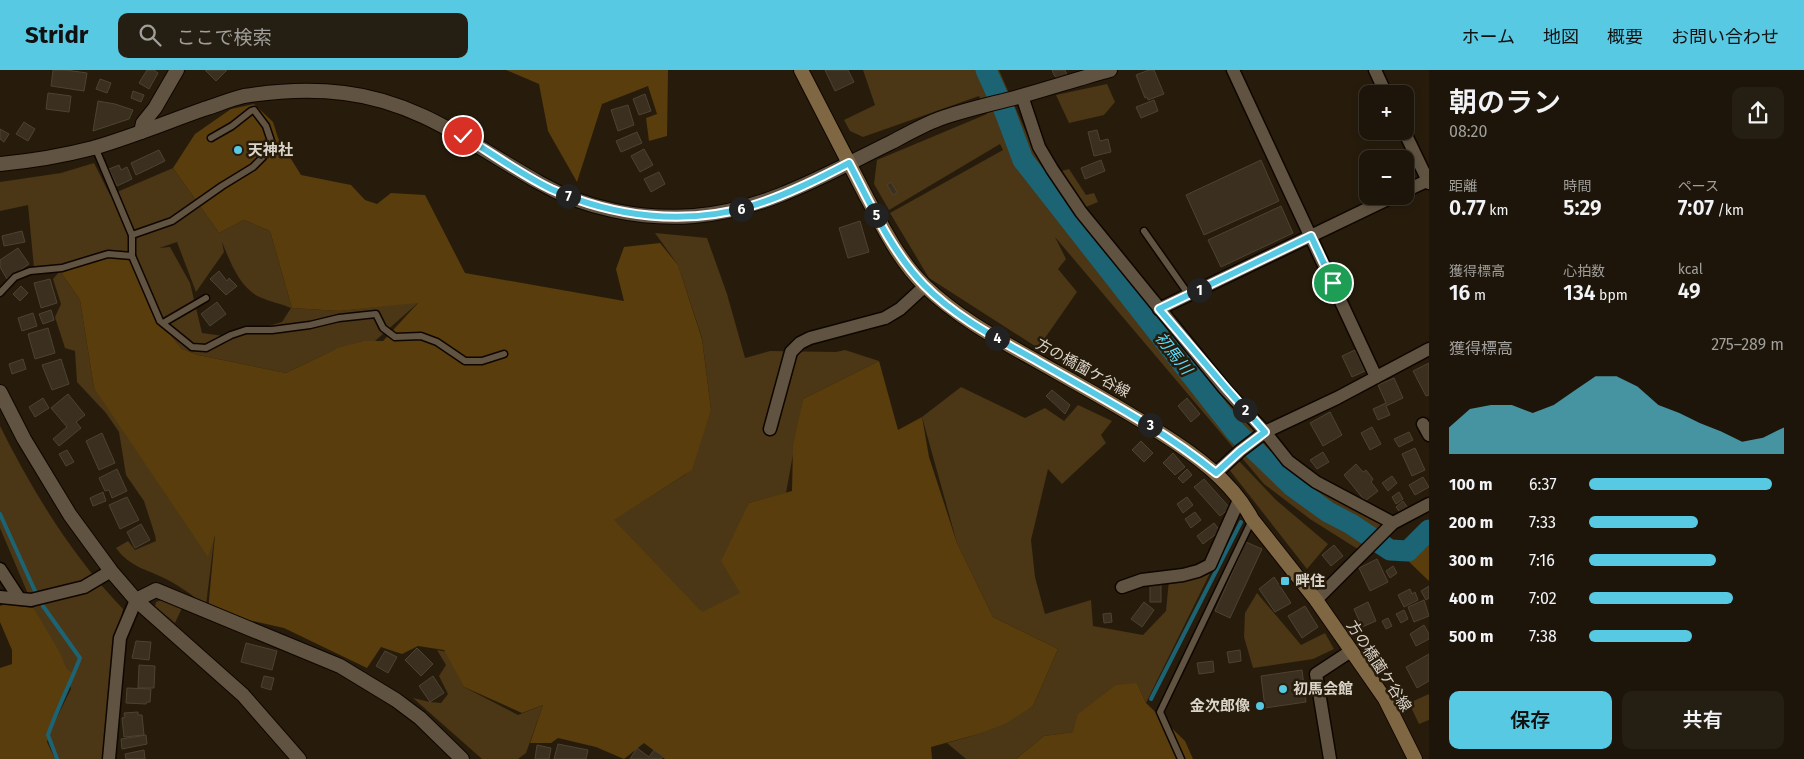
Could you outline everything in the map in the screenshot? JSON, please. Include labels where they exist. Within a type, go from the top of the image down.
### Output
[{"type":"main road","name":"方の橋薗ケ谷線","points":[[802,70],[892,245],[925,286],[951,308],[992,336],[1138,418],[1186,448],[1216,473],[1316,600],[1385,699],[1415,759]]},
{"type":"street","points":[[140,132],[143,123],[155,108],[177,70]]},
{"type":"street","points":[[0,164],[61,156],[95,147],[241,96],[295,90],[344,93],[373,98],[440,123],[540,184],[582,201],[634,214],[673,217],[711,214],[752,206],[796,189],[938,119],[1110,70]]},
{"type":"street","points":[[1233,70],[1376,377]]},
{"type":"street","points":[[1375,70],[1382,85]]},
{"type":"street","points":[[1019,96],[1039,147],[1081,212],[1263,433],[1288,461],[1316,482],[1391,525]]},
{"type":"street","points":[[1408,140],[1429,181],[1414,187]]},
{"type":"street","points":[[1159,309],[1375,205]]},
{"type":"street","points":[[770,429],[791,352],[800,342],[885,318],[900,310],[925,286]]},
{"type":"street","points":[[1216,473],[1263,433],[1338,398],[1429,349]]},
{"type":"street","points":[[0,392],[24,439],[70,515],[111,571],[136,600],[243,695],[299,759]]},
{"type":"street","points":[[1122,587],[1142,580],[1183,575],[1198,571],[1210,564],[1238,500]]},
{"type":"street","points":[[1316,600],[1391,525],[1429,504]]},
{"type":"street","points":[[0,569],[19,598]]},
{"type":"street","points":[[0,597],[31,600],[84,587],[111,571]]},
{"type":"street","points":[[109,759],[120,638],[136,600],[156,590],[340,666],[396,700],[420,718],[462,759]]},
{"type":"street","points":[[1330,759],[1316,674],[1351,651]]},
{"type":"lane","points":[[132,235],[172,221],[253,167],[263,157],[271,141],[266,126],[254,110],[211,138]]},
{"type":"lane","points":[[95,147],[132,235],[132,256],[160,321],[192,346],[206,348],[246,330],[272,330],[339,318],[376,314],[383,328],[394,337],[421,336],[437,342],[465,361],[482,362],[504,354]]},
{"type":"lane","points":[[1144,231],[1189,294]]},
{"type":"lane","points":[[0,293],[15,277],[30,271],[62,268],[108,254],[132,256]]},
{"type":"lane","points":[[163,323],[206,298]]},
{"type":"lane","points":[[1181,759],[1160,712],[1252,519]]},
{"type":"shaded area","points":[[506,70],[668,70],[667,136],[649,141],[646,118],[657,114],[648,86],[602,104],[577,182],[548,131],[539,84]]},
{"type":"shaded area","points":[[863,70],[999,70],[1032,146],[1155,313],[1256,430],[1287,470],[1318,491],[1389,528],[1364,553],[1310,519],[1264,484],[1055,237],[1066,259],[1058,269],[1077,292],[1038,348],[929,278],[890,213],[1003,150],[1000,144],[889,210],[874,184],[877,160],[987,114],[979,96],[863,137],[850,131],[844,120],[875,105]]},
{"type":"shaded area","points":[[1107,84],[1115,102],[1104,115],[1069,123],[1056,95]]},
{"type":"shaded area","points":[[254,104],[273,122],[278,138],[301,175],[351,185],[365,200],[377,204],[391,193],[425,195],[465,273],[624,301],[616,269],[624,247],[660,243],[678,265],[702,339],[711,410],[692,470],[614,520],[702,612],[740,593],[721,561],[749,503],[792,491],[793,446],[803,399],[879,361],[898,430],[922,417],[929,457],[957,543],[993,617],[1058,649],[1033,706],[1005,724],[975,735],[931,747],[932,759],[665,759],[644,743],[624,759],[596,747],[558,738],[551,743],[530,743],[543,705],[522,713],[464,687],[444,650],[418,646],[402,654],[381,647],[367,668],[284,628],[208,611],[215,535],[208,557],[94,388],[80,300],[60,271],[97,256],[124,255],[135,262],[150,309],[182,349],[198,355],[286,373],[338,348],[363,341],[383,341],[418,303],[339,311],[292,308],[270,231],[244,220],[219,233],[173,168],[195,134],[231,109]]},
{"type":"shaded area","points":[[94,163],[110,195],[173,168],[219,233],[244,220],[270,231],[292,308],[339,311],[419,302],[375,341],[363,341],[332,351],[286,373],[198,355],[182,349],[160,321],[134,254],[106,250],[59,265],[34,268],[28,205],[0,211],[0,182],[61,173]],"holes":[[[177,242],[196,292],[224,252],[222,242],[237,274],[248,289],[262,298],[291,308],[282,322],[231,337],[202,333],[190,283],[170,247],[159,248]]]},
{"type":"shaded area","points":[[1069,169],[1086,195],[1094,193],[1098,202],[1081,209],[1058,172]]},
{"type":"shaded area","points":[[655,233],[707,238],[727,294],[745,358],[770,351],[836,352],[845,350],[879,361],[803,399],[786,493],[749,503],[741,593],[702,613],[613,520],[686,474],[711,410],[702,338],[678,265]]},
{"type":"shaded area","points":[[60,271],[80,300],[94,388],[215,532],[206,605],[171,582],[133,564],[116,548],[128,541],[135,550],[156,541],[155,535],[144,501],[126,475],[119,432],[106,413],[77,382],[75,351],[65,348],[55,317],[61,304],[53,279]]},
{"type":"shaded area","points":[[961,387],[1025,418],[1045,408],[1064,421],[1078,405],[1112,421],[1101,435],[1106,443],[1062,484],[1048,469],[1031,540],[1035,577],[1045,614],[1091,600],[1093,626],[1143,635],[1166,611],[1169,580],[1182,581],[1212,569],[1146,703],[1137,683],[1073,732],[1044,736],[1016,759],[966,759],[947,743],[975,735],[1033,706],[1058,649],[993,617],[957,543],[922,417]]},
{"type":"shaded area","points":[[0,426],[40,499],[70,545],[104,589],[123,609],[118,633],[104,759],[57,759],[48,735],[71,689],[67,669],[34,608],[0,528]]},
{"type":"shaded area","points":[[1238,460],[1276,500],[1328,544],[1307,569],[1228,468]]},
{"type":"shaded area","points":[[1429,528],[1429,581],[1401,554]]},
{"type":"shaded area","points":[[1257,593],[1301,645],[1325,633],[1334,649],[1313,659],[1253,668],[1244,637],[1245,613]]},
{"type":"shaded area","points":[[164,599],[182,608],[175,623],[155,606],[156,602]]},
{"type":"shaded area","points":[[5,604],[34,608],[67,669],[74,674],[55,716],[47,742],[55,759],[0,759],[0,668],[12,664],[12,650],[0,622],[0,606]]},
{"type":"shaded area","points":[[437,650],[447,652],[464,687],[518,715],[543,705],[526,753],[518,759],[482,759],[413,698],[441,703],[448,694],[439,676],[446,665]]},
{"type":"shaded area","points":[[1137,683],[1146,703],[1185,741],[1193,759],[1016,759],[1044,736],[1073,732],[1078,714],[1116,685]]},
{"type":"shaded area","points":[[1429,694],[1429,720],[1419,724],[1409,703]]},
{"type":"building","points":[[53,70],[87,73],[84,91],[51,86]]},
{"type":"building","points":[[147,70],[154,70],[158,73],[149,89],[139,83]]},
{"type":"building","points":[[205,70],[227,70],[216,81]]},
{"type":"building","points":[[825,70],[848,70],[854,82],[835,91]]},
{"type":"building","points":[[1052,70],[1065,70],[1067,75],[1058,79]]},
{"type":"building","points":[[1154,70],[1164,94],[1148,100],[1147,97],[1145,98],[1136,75]]},
{"type":"building","points":[[100,79],[111,83],[107,93],[96,89]]},
{"type":"building","points":[[133,91],[144,95],[141,102],[131,98]]},
{"type":"building","points":[[48,93],[71,96],[69,112],[46,109]]},
{"type":"building","points":[[645,94],[651,111],[639,115],[633,99]]},
{"type":"building","points":[[1154,100],[1158,111],[1141,118],[1136,107]]},
{"type":"building","points":[[98,101],[133,110],[129,119],[93,131]]},
{"type":"building","points":[[628,105],[634,125],[618,131],[611,110]]},
{"type":"building","points":[[24,122],[35,129],[28,141],[16,134]]},
{"type":"building","points":[[0,129],[9,134],[4,142],[0,139]]},
{"type":"building","points":[[1097,130],[1100,141],[1108,139],[1111,152],[1094,156],[1088,132]]},
{"type":"building","points":[[637,132],[642,143],[621,152],[616,141]]},
{"type":"building","name":"天神社","points":[[241,144],[245,152],[235,157],[231,148]]},
{"type":"building","points":[[644,149],[653,165],[640,172],[631,156]]},
{"type":"building","points":[[159,150],[165,161],[136,175],[131,163]]},
{"type":"building","points":[[1101,160],[1105,171],[1085,179],[1081,168]]},
{"type":"building","points":[[1261,160],[1279,201],[1204,235],[1186,195]]},
{"type":"building","points":[[119,165],[121,170],[127,167],[132,179],[117,186],[109,169]]},
{"type":"building","points":[[659,172],[665,184],[651,192],[644,179]]},
{"type":"building","points":[[891,182],[897,192],[893,195],[887,185]]},
{"type":"building","points":[[1281,206],[1293,233],[1221,267],[1208,240]]},
{"type":"building","points":[[860,221],[869,252],[848,258],[839,228]]},
{"type":"building","points":[[22,231],[25,242],[4,246],[2,236]]},
{"type":"building","points":[[18,248],[29,264],[7,279],[0,267],[0,260]]},
{"type":"building","points":[[219,271],[227,281],[229,278],[237,286],[226,295],[210,279]]},
{"type":"building","points":[[50,279],[57,303],[41,308],[34,283]]},
{"type":"building","points":[[21,286],[28,293],[20,301],[13,294]]},
{"type":"building","points":[[217,302],[226,314],[210,326],[201,314]]},
{"type":"building","points":[[51,310],[54,320],[43,324],[39,314]]},
{"type":"building","points":[[33,313],[37,326],[22,331],[18,318]]},
{"type":"building","points":[[48,328],[55,353],[35,359],[28,334]]},
{"type":"building","points":[[1355,350],[1365,371],[1352,377],[1342,356]]},
{"type":"building","points":[[23,359],[26,369],[12,374],[9,364]]},
{"type":"building","points":[[61,359],[69,384],[52,390],[42,365]]},
{"type":"building","points":[[1429,363],[1429,395],[1426,396],[1413,371]]},
{"type":"building","points":[[1394,378],[1403,398],[1386,406],[1390,415],[1378,420],[1373,409],[1386,403],[1378,385]]},
{"type":"building","points":[[1052,390],[1070,405],[1065,414],[1046,396]]},
{"type":"building","points":[[68,394],[85,415],[76,422],[81,428],[59,446],[53,439],[67,427],[51,408]]},
{"type":"building","points":[[43,398],[49,408],[35,417],[29,407]]},
{"type":"building","points":[[1187,398],[1200,414],[1191,422],[1178,406]]},
{"type":"building","points":[[1330,412],[1342,435],[1323,446],[1310,423]]},
{"type":"building","points":[[1372,427],[1381,444],[1370,450],[1361,433]]},
{"type":"building","points":[[1409,432],[1413,440],[1399,447],[1394,439]]},
{"type":"building","points":[[102,433],[115,463],[99,470],[86,441]]},
{"type":"building","points":[[1141,441],[1153,453],[1144,462],[1132,450]]},
{"type":"building","points":[[1415,448],[1425,470],[1412,476],[1402,454]]},
{"type":"building","points":[[67,450],[74,462],[66,466],[59,454]]},
{"type":"building","points":[[1323,452],[1329,462],[1317,469],[1310,460]]},
{"type":"building","points":[[1173,453],[1185,467],[1175,475],[1163,463]]},
{"type":"building","points":[[1356,464],[1363,472],[1366,470],[1373,479],[1371,482],[1378,491],[1365,501],[1344,475]]},
{"type":"building","points":[[117,469],[127,491],[112,498],[109,490],[105,491],[99,478]]},
{"type":"building","points":[[1187,469],[1192,475],[1183,483],[1178,478]]},
{"type":"building","points":[[1392,476],[1397,483],[1388,491],[1382,483]]},
{"type":"building","points":[[1423,477],[1429,487],[1415,495],[1409,485]]},
{"type":"building","points":[[1204,479],[1230,508],[1220,516],[1194,487]]},
{"type":"building","points":[[103,492],[106,501],[93,506],[90,498]]},
{"type":"building","points":[[1399,492],[1403,499],[1396,504],[1392,497]]},
{"type":"building","points":[[127,497],[139,520],[120,529],[109,505]]},
{"type":"building","points":[[1187,497],[1193,505],[1183,513],[1177,504]]},
{"type":"building","points":[[1403,501],[1408,508],[1401,514],[1396,507]]},
{"type":"building","points":[[1195,512],[1201,520],[1191,528],[1185,519]]},
{"type":"building","points":[[1214,523],[1220,531],[1203,544],[1197,536]]},
{"type":"building","points":[[141,524],[150,540],[135,548],[127,532]]},
{"type":"building","points":[[1246,542],[1262,549],[1230,618],[1215,611]]},
{"type":"building","points":[[1334,545],[1343,556],[1331,566],[1322,555]]},
{"type":"building","points":[[1377,559],[1388,582],[1370,591],[1359,568]]},
{"type":"building","points":[[1393,566],[1397,573],[1390,578],[1386,571]]},
{"type":"building","points":[[1274,577],[1291,603],[1275,612],[1259,589]]},
{"type":"building","points":[[1150,584],[1161,584],[1161,602],[1150,602]]},
{"type":"building","points":[[1429,586],[1429,598],[1426,600],[1421,591]]},
{"type":"building","points":[[1410,589],[1412,594],[1415,592],[1418,600],[1404,607],[1398,595]]},
{"type":"building","points":[[1424,600],[1429,616],[1414,622],[1408,607]]},
{"type":"building","points":[[1144,602],[1154,610],[1142,627],[1131,619]]},
{"type":"building","points":[[1368,602],[1376,621],[1362,627],[1354,609]]},
{"type":"building","points":[[1305,606],[1318,627],[1302,638],[1288,616]]},
{"type":"building","points":[[1404,610],[1408,619],[1401,623],[1396,614]]},
{"type":"building","points":[[1111,613],[1112,622],[1104,623],[1103,614]]},
{"type":"building","points":[[1388,618],[1392,626],[1386,629],[1382,621]]},
{"type":"building","points":[[1424,625],[1429,634],[1429,639],[1416,646],[1410,634]]},
{"type":"building","points":[[136,641],[151,642],[149,660],[132,658]]},
{"type":"building","points":[[246,643],[277,651],[272,670],[241,662]]},
{"type":"building","points":[[417,648],[433,664],[421,676],[405,660]]},
{"type":"building","points":[[1240,650],[1241,661],[1229,663],[1227,652]]},
{"type":"building","points":[[385,651],[397,657],[388,673],[376,666]]},
{"type":"building","points":[[1429,654],[1429,681],[1417,688],[1406,667]]},
{"type":"building","points":[[1213,661],[1214,672],[1199,674],[1197,663]]},
{"type":"building","points":[[139,665],[155,666],[154,688],[138,688]]},
{"type":"building","name":"初馬会館","points":[[1302,670],[1306,702],[1265,708],[1261,676]]},
{"type":"building","points":[[264,676],[274,678],[271,690],[261,687]]},
{"type":"building","points":[[433,676],[444,693],[430,702],[419,686]]},
{"type":"building","points":[[127,688],[151,689],[150,702],[146,704],[126,703]]},
{"type":"building","points":[[138,712],[138,715],[142,715],[144,735],[124,737],[122,718],[125,717],[124,713]]},
{"type":"building","points":[[146,735],[147,744],[122,749],[121,739]]},
{"type":"building","points":[[558,744],[588,750],[586,759],[554,759]]},
{"type":"building","points":[[537,745],[551,748],[549,759],[535,759]]},
{"type":"building","points":[[637,748],[649,757],[654,750],[663,756],[661,759],[630,759]]},
{"type":"building","points":[[144,750],[145,759],[126,759],[125,754]]},
{"type":"waterway","name":"初馬川","points":[[986,70],[1005,112],[1023,160],[1236,432],[1292,486],[1328,512],[1351,524],[1390,550],[1408,551],[1429,530]]},
{"type":"waterway","points":[[0,514],[35,591]]},
{"type":"waterway","points":[[1151,699],[1241,522]]},
{"type":"waterway","points":[[43,606],[80,658],[48,735],[57,759]]},
{"type":"place","name":"天神社","points":[[238,150]]},
{"type":"place","name":"畔住","points":[[1285,581]]},
{"type":"place","name":"初馬会館","points":[[1283,689]]},
{"type":"place","name":"金次郎像","points":[[1260,706]]},
{"type":"route","points":[[463,136],[540,184],[552,189],[609,209],[656,216],[693,216],[734,211],[796,189],[849,163],[892,245],[916,277],[951,308],[992,336],[1138,418],[1186,448],[1216,473],[1265,432],[1159,309],[1311,236],[1333,283]]}]
